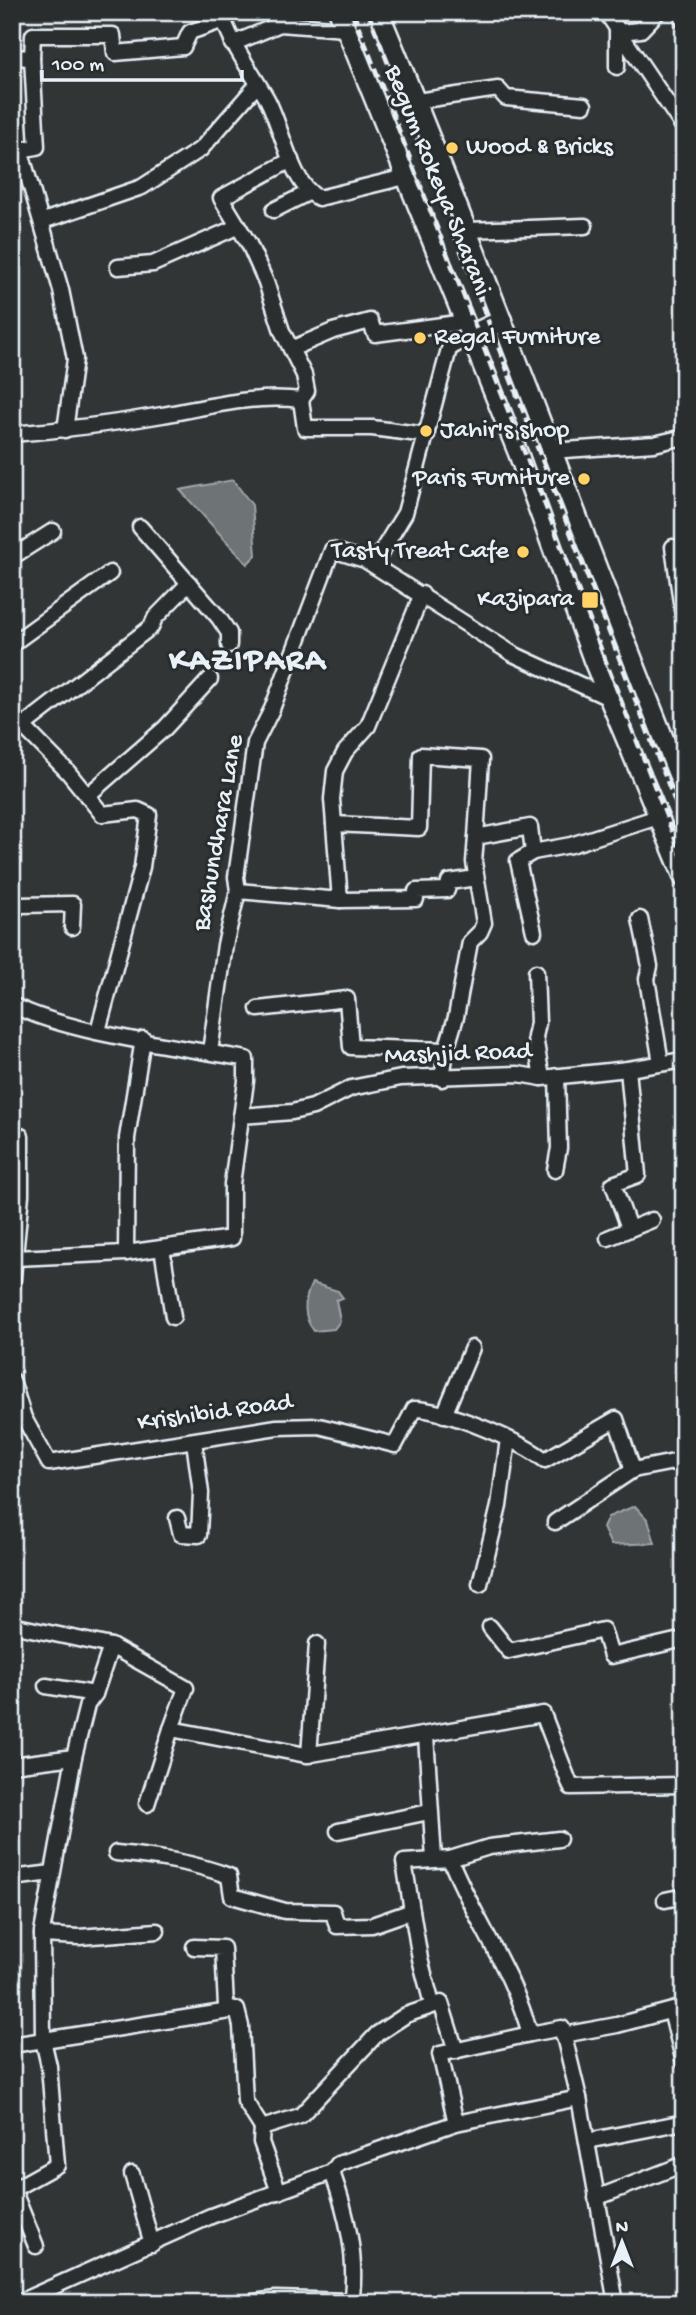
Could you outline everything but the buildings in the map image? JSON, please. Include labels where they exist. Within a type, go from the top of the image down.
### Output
[{"type":"main road","name":"Begum Rokeya Sharani","points":[[386,14],[550,451],[684,789]]},
{"type":"main road","name":"Begum Rokeya Sharani","points":[[342,21],[468,328],[609,698],[684,878]]},
{"type":"main road","points":[[468,328],[502,320]]},
{"type":"street","points":[[606,12],[684,128]]},
{"type":"street","points":[[617,67],[617,32],[641,30],[658,12]]},
{"type":"street","points":[[681,12],[684,22]]},
{"type":"street","points":[[13,151],[37,147],[33,35],[113,35],[116,53],[141,53],[183,47],[190,32],[223,16],[232,44],[275,116],[291,160],[309,193],[319,198],[405,177]]},
{"type":"street","points":[[232,44],[280,24],[342,21]]},
{"type":"street","points":[[12,57],[32,58]]},
{"type":"street","points":[[43,221],[142,187],[201,149],[257,85]]},
{"type":"street","points":[[417,101],[498,89],[506,98],[584,105]]},
{"type":"street","points":[[13,151],[22,156],[43,221],[75,359],[65,430]]},
{"type":"street","points":[[291,160],[221,198],[239,226],[266,282],[306,383],[307,391],[301,400],[305,428],[372,428],[427,435]]},
{"type":"street","points":[[274,210],[309,193]]},
{"type":"street","points":[[118,267],[153,264],[239,226]]},
{"type":"street","points":[[467,230],[585,226]]},
{"type":"street","points":[[291,349],[333,331],[370,321],[375,334],[468,328]]},
{"type":"street","points":[[468,328],[449,349],[405,513],[374,564],[513,654],[609,698]]},
{"type":"street","points":[[12,434],[65,430],[222,403],[283,398],[301,400]]},
{"type":"street","points":[[550,451],[654,444],[684,437]]},
{"type":"street","points":[[140,527],[219,618],[229,633],[229,645]]},
{"type":"street","points":[[12,558],[53,531]]},
{"type":"street","points":[[673,547],[684,624]]},
{"type":"street","name":"Bashundhara Lane","points":[[210,1052],[225,946],[238,891],[236,877],[255,743],[277,698],[332,550],[350,553],[374,564]]},
{"type":"street","points":[[12,644],[110,573]]},
{"type":"street","points":[[23,726],[151,627],[155,618],[189,583]]},
{"type":"street","points":[[340,900],[334,824],[335,771],[345,752],[368,726],[422,594]]},
{"type":"street","points":[[87,796],[165,729],[210,679]]},
{"type":"street","points":[[12,715],[102,814],[138,810],[149,815],[142,867],[98,1031]]},
{"type":"street","points":[[334,824],[419,828],[421,755],[481,758],[476,878],[484,923],[480,932],[470,942],[456,1017],[446,1050],[443,1079]]},
{"type":"street","points":[[534,932],[517,861],[533,852],[571,845],[658,817]]},
{"type":"street","points":[[476,836],[530,827],[533,852]]},
{"type":"street","points":[[238,891],[340,900],[416,899],[416,891],[447,890],[449,882],[476,878]]},
{"type":"street","points":[[13,911],[19,905],[73,904],[72,927]]},
{"type":"street","points":[[640,919],[650,967],[647,979],[661,1063]]},
{"type":"street","points":[[536,972],[538,1023],[535,1037],[549,1077]]},
{"type":"street","points":[[258,1009],[347,999],[351,1046],[446,1050]]},
{"type":"street","points":[[12,1005],[28,1013],[98,1031],[246,1059],[232,1184],[232,1238],[126,1253],[15,1258]]},
{"type":"street","points":[[126,1253],[127,1138],[143,1039]]},
{"type":"street","name":"Mashjid Road","points":[[241,1116],[292,1112],[313,1107],[351,1088],[401,1078],[443,1079],[517,1074],[549,1077],[628,1069],[684,1059]]},
{"type":"street","points":[[628,1069],[638,1175],[612,1184],[629,1228]]},
{"type":"street","name":"Mashjid Road","points":[[549,1077],[559,1148],[555,1170]]},
{"type":"street","points":[[12,1286],[22,1195],[17,1166],[21,1136]]},
{"type":"street","points":[[608,1238],[652,1220]]},
{"type":"street","points":[[162,1248],[173,1317]]},
{"type":"street","points":[[444,1415],[472,1348]]},
{"type":"street","name":"Krishibid Road","points":[[12,1380],[24,1418],[49,1463],[277,1427],[319,1426],[395,1445],[414,1409],[444,1415],[508,1439],[545,1460],[616,1419],[634,1470]]},
{"type":"street","points":[[480,1584],[499,1506],[508,1439]]},
{"type":"street","points":[[177,1518],[181,1534],[200,1535],[201,1493],[194,1441]]},
{"type":"street","points":[[555,1522],[634,1470],[684,1460]]},
{"type":"street","points":[[12,1625],[111,1646],[186,1688],[147,1804]]},
{"type":"street","points":[[490,1626],[509,1651],[603,1630],[611,1656],[684,1639]]},
{"type":"street","points":[[309,1755],[317,1644]]},
{"type":"street","points":[[36,2246],[13,2190],[57,2165],[43,2040],[42,1935],[74,1757],[87,1705],[95,1694],[111,1646]]},
{"type":"street","points":[[46,1686],[95,1694]]},
{"type":"street","points":[[171,1729],[309,1755],[542,1714],[571,1787],[684,1786]]},
{"type":"street","points":[[426,1736],[429,1812],[442,1859],[474,1916],[486,1930],[521,1999],[530,2034]]},
{"type":"street","points":[[12,1765],[74,1757]]},
{"type":"street","points":[[338,1831],[429,1812]]},
{"type":"street","points":[[432,2004],[404,1862],[442,1859],[489,1847],[559,1839]]},
{"type":"street","points":[[116,1853],[179,1860],[210,1869],[229,1876],[232,1895],[285,1911],[334,1912],[337,1926],[372,1925],[412,1911]]},
{"type":"street","points":[[12,1878],[52,1873]]},
{"type":"street","points":[[665,1900],[684,1896]]},
{"type":"street","points":[[42,1935],[79,1937],[157,1931]]},
{"type":"street","points":[[194,1947],[223,1948],[226,2006],[237,2010]]},
{"type":"street","points":[[262,2128],[299,2116],[377,2034],[406,2015],[432,2004],[441,2003],[456,2051]]},
{"type":"street","points":[[563,2035],[617,2025],[677,2009],[684,2062]]},
{"type":"street","points":[[12,2045],[237,2010]]},
{"type":"street","points":[[237,2010],[241,2026],[245,2101],[262,2128],[261,2142],[279,2192]]},
{"type":"street","points":[[456,2123],[440,2054],[562,2028],[579,2098],[616,2303]]},
{"type":"street","points":[[18,2303],[211,2216],[332,2172],[338,2164],[456,2123],[579,2098]]},
{"type":"street","points":[[587,2141],[684,2122]]},
{"type":"street","points":[[596,2198],[684,2164]]},
{"type":"street","points":[[246,2303],[275,2299],[351,2302],[353,2262],[347,2215],[332,2172]]},
{"type":"street","points":[[132,2174],[152,2244]]},
{"type":"shaded area","points":[[233,480],[252,505],[256,555],[247,564],[180,490]]},
{"type":"shaded area","points":[[312,1283],[338,1291],[343,1298],[336,1300],[340,1321],[334,1329],[314,1331],[310,1325],[306,1307]]},
{"type":"shaded area","points":[[635,1506],[648,1520],[655,1543],[611,1545],[603,1528],[608,1517]]},
{"type":"railway","points":[[353,12],[684,862]]},
{"type":"railway","points":[[368,12],[684,825]]},
{"type":"place","name":"Wood & Bricks","points":[[452,148]]},
{"type":"place","name":"Regal Furniture","points":[[420,338]]},
{"type":"place","name":"Jahir's shop","points":[[426,431]]},
{"type":"place","name":"Paris Furniture","points":[[584,479]]},
{"type":"place","name":"Tasty Treat Cafe","points":[[523,552]]},
{"type":"place","name":"Kazipara","points":[[590,600]]},
{"type":"district","name":"KAZIPARA","points":[[248,662]]}]
